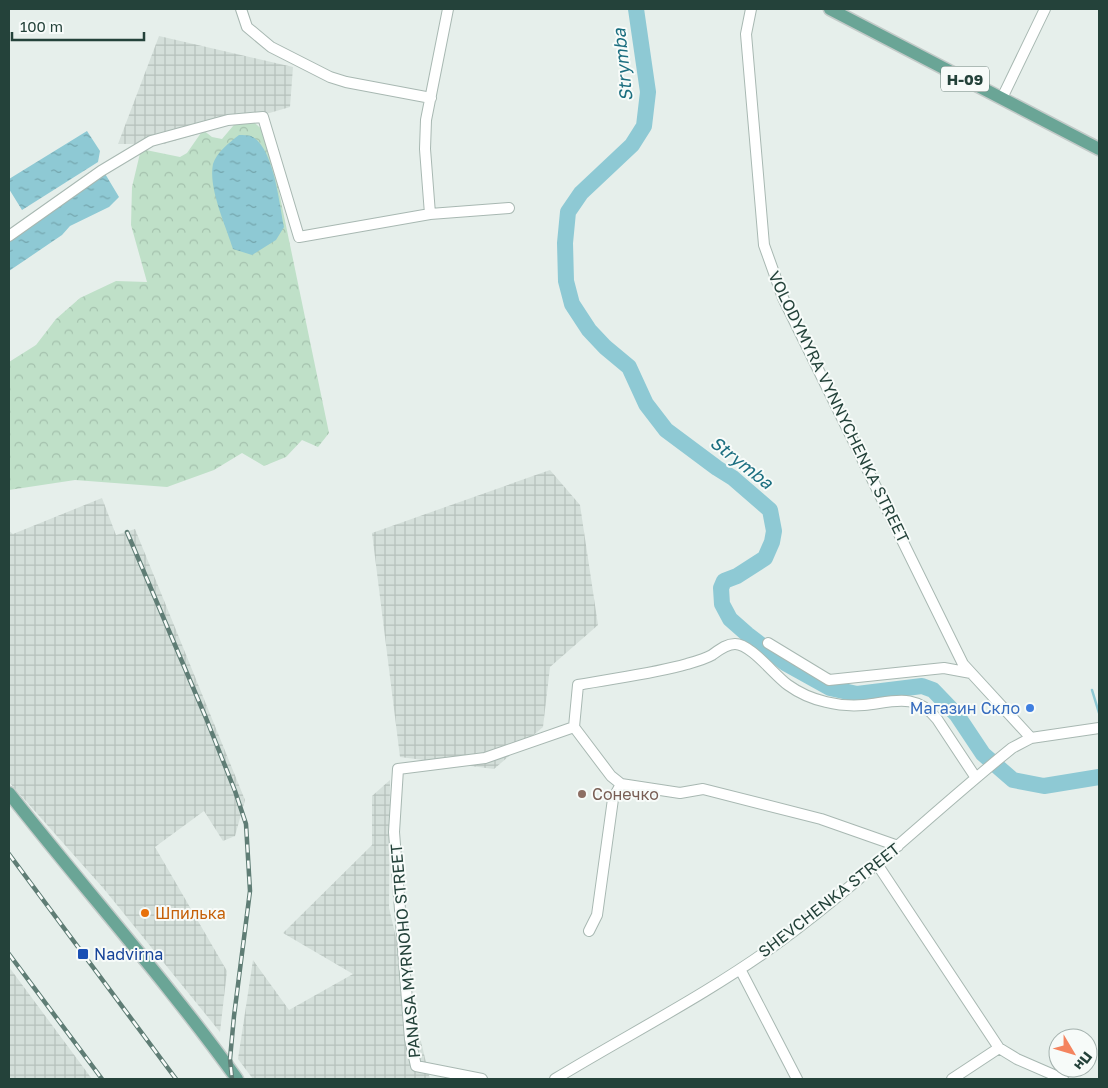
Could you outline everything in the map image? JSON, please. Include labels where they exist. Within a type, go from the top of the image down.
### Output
[{"type":"main road","name":"Н-09","points":[[830,9],[1099,149]]},
{"type":"main road","points":[[9,793],[60,859],[169,988],[237,1079]]},
{"type":"street","points":[[241,9],[248,27],[259,38],[271,47],[330,77],[346,82],[431,98]]},
{"type":"street","points":[[430,214],[425,149],[426,120],[448,9]]},
{"type":"street","name":"VOLODYMYRA VYNNYCHENKA STREET","points":[[751,9],[746,34],[764,245],[783,298],[963,664],[1031,738]]},
{"type":"street","points":[[1002,98],[1045,9]]},
{"type":"street","points":[[9,236],[101,171],[151,141],[228,120],[263,117],[299,237],[430,214],[509,208]]},
{"type":"street","points":[[768,643],[829,680],[944,668],[970,673]]},
{"type":"street","points":[[898,846],[820,819],[703,789],[680,793],[621,784],[611,776],[574,727],[578,685],[686,664],[711,656],[720,648],[734,644],[745,646],[784,682],[811,697],[843,705],[864,705],[900,699],[922,706],[931,711],[979,775]]},
{"type":"street","name":"PANASA MYRNOHO STREET","points":[[482,1079],[416,1066],[410,1039],[394,832],[398,769],[485,758],[574,727]]},
{"type":"street","name":"SHEVCHENKA STREET","points":[[555,1079],[740,970],[820,911],[1012,748],[1031,738],[1096,728]]},
{"type":"street","points":[[589,931],[597,916],[613,800],[621,784]]},
{"type":"street","points":[[877,864],[1000,1048],[1017,1059],[1063,1079]]},
{"type":"street","points":[[740,970],[797,1079]]},
{"type":"street","points":[[952,1079],[1000,1048]]},
{"type":"shaded area","points":[[159,36],[293,67],[290,107],[164,144],[118,144]]},
{"type":"shaded area","points":[[550,470],[580,505],[598,625],[550,667],[543,727],[494,769],[400,757],[372,533]]},
{"type":"shaded area","points":[[102,498],[116,535],[135,529],[245,800],[235,836],[223,841],[204,811],[155,847],[227,971],[220,1032],[104,889],[9,782],[9,531],[13,534]]},
{"type":"shaded area","points":[[390,780],[389,908],[430,1079],[253,1079],[238,1059],[253,960],[289,1010],[353,974],[283,933],[372,845],[372,796]]},
{"type":"shaded area","points":[[9,967],[92,1079],[9,1079]]},
{"type":"green space","points":[[244,113],[267,134],[329,433],[318,447],[302,440],[286,457],[264,466],[242,453],[214,470],[167,487],[75,480],[9,490],[9,362],[36,345],[56,319],[80,298],[116,281],[147,282],[131,225],[132,187],[141,149],[180,157],[187,153],[203,130],[212,137],[222,139]]},
{"type":"water","points":[[87,131],[100,151],[98,162],[22,210],[9,189],[9,179]]},
{"type":"water","points":[[239,135],[251,136],[259,142],[265,151],[274,177],[284,227],[276,240],[252,255],[233,249],[218,207],[213,184],[213,164],[217,156]]},
{"type":"water","points":[[104,172],[119,197],[109,207],[70,226],[62,235],[9,271],[9,242]]},
{"type":"waterway","name":"Strymba","points":[[636,9],[648,92],[644,126],[632,145],[581,193],[568,212],[565,243],[566,281],[572,304],[589,330],[605,347],[629,367],[646,404],[666,430],[733,478],[770,510],[774,531],[772,542],[765,558],[737,576],[724,581],[721,588],[722,604],[730,619],[785,663],[830,688],[857,694],[922,686],[933,690],[957,715],[983,754],[1013,780],[1044,786],[1099,777]]},
{"type":"waterway","points":[[1092,690],[1099,713]]},
{"type":"railway","points":[[127,532],[206,718],[246,824],[250,891],[234,1016],[230,1059],[232,1079]]},
{"type":"railway","points":[[9,854],[176,1079]]},
{"type":"railway","points":[[9,954],[102,1079]]},
{"type":"place","name":"Магазин Скло","points":[[1030,708]]},
{"type":"place","name":"Сонечко","points":[[582,794]]},
{"type":"place","name":"Шпилька","points":[[145,913]]},
{"type":"place","name":"Nadvirna","points":[[83,954]]}]
